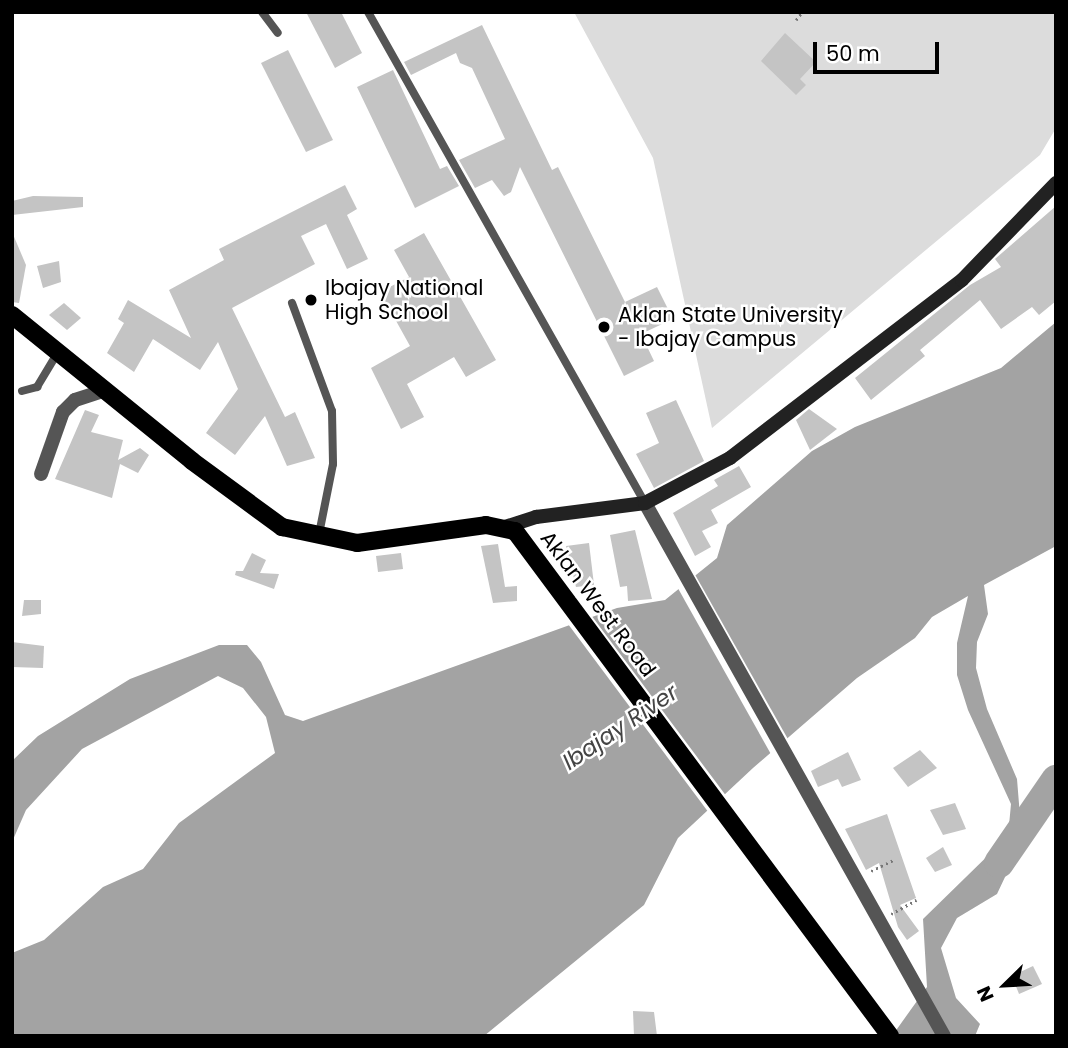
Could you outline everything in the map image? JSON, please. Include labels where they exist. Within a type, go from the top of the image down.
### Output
[{"type":"main road","points":[[12,315],[267,518],[294,532],[378,542],[486,525],[505,527]]},
{"type":"main road","name":"Aklan West Road","points":[[505,527],[515,531],[890,1036]]},
{"type":"street","points":[[505,527],[536,517],[645,503],[684,486],[772,430],[962,280],[1056,183]]},
{"type":"street","points":[[41,474],[63,412],[75,400],[105,390]]},
{"type":"street","points":[[645,503],[681,572],[944,1036]]},
{"type":"lane","points":[[262,12],[278,33]]},
{"type":"lane","points":[[368,12],[645,503]]},
{"type":"lane","points":[[292,303],[332,411],[332,464],[319,537]]},
{"type":"lane","points":[[22,391],[37,387],[58,352]]},
{"type":"path","points":[[796,20],[802,12]]},
{"type":"path","points":[[855,879],[894,860]]},
{"type":"path","points":[[878,920],[916,900]]},
{"type":"shaded area","points":[[574,12],[1056,12],[1056,128],[1040,155],[712,428],[653,158]]},
{"type":"water","name":"Ibajay River","points":[[1056,322],[1056,546],[984,585],[988,614],[977,642],[976,668],[987,709],[1017,779],[1022,841],[997,894],[957,918],[941,948],[956,998],[980,1024],[975,1036],[892,1036],[927,987],[923,919],[1008,836],[1011,804],[968,710],[957,675],[957,643],[968,596],[932,617],[915,638],[857,678],[753,768],[678,838],[644,905],[484,1036],[12,1036],[12,953],[44,940],[103,887],[143,869],[179,823],[275,753],[266,717],[243,688],[218,676],[82,749],[26,810],[12,842],[12,761],[38,736],[130,679],[219,645],[247,645],[261,662],[285,715],[303,721],[617,608],[665,600],[717,558],[727,525],[812,451],[855,427],[1001,368]]},
{"type":"pier","points":[[693,571],[789,741],[772,756],[675,583]]},
{"type":"pier","points":[[591,615],[727,797],[709,813],[568,624]]},
{"type":"building","points":[[306,12],[341,12],[362,53],[335,68]]},
{"type":"building","points":[[482,25],[552,170],[558,167],[625,302],[657,287],[673,319],[641,334],[654,361],[624,376],[520,167],[511,192],[504,196],[492,180],[475,188],[459,160],[505,139],[472,68],[460,63],[456,53],[411,75],[404,62]]},
{"type":"building","points":[[785,33],[816,62],[800,79],[806,85],[796,95],[761,61]]},
{"type":"building","points":[[288,50],[333,140],[306,152],[261,63]]},
{"type":"building","points":[[393,70],[440,169],[447,166],[459,186],[415,208],[357,87]]},
{"type":"building","points":[[345,185],[357,209],[347,215],[368,259],[347,269],[326,224],[301,236],[315,264],[232,308],[285,417],[295,412],[315,458],[287,466],[265,416],[235,455],[206,433],[238,389],[218,342],[200,370],[153,339],[134,372],[107,353],[124,323],[118,319],[128,300],[191,338],[169,290],[224,260],[219,249]]},
{"type":"building","points":[[33,196],[83,197],[83,207],[12,215],[12,201]]},
{"type":"building","points":[[1056,206],[1056,301],[1039,315],[1032,307],[1001,329],[980,300],[920,350],[925,356],[871,400],[855,378],[970,285],[1001,267],[995,259]]},
{"type":"building","points":[[12,232],[26,265],[19,303],[12,302]]},
{"type":"building","points":[[424,233],[496,360],[466,377],[454,357],[407,384],[424,417],[401,429],[371,368],[410,346],[380,292],[409,277],[394,250]]},
{"type":"building","points":[[59,261],[61,282],[43,288],[37,266]]},
{"type":"building","points":[[64,303],[81,318],[67,330],[49,315]]},
{"type":"building","points":[[676,400],[704,461],[654,488],[636,454],[659,443],[646,413]]},
{"type":"building","points":[[809,409],[837,429],[810,450],[796,420]]},
{"type":"building","points":[[85,410],[99,415],[91,432],[123,440],[118,460],[140,448],[149,455],[138,473],[120,464],[112,498],[55,479]]},
{"type":"building","points":[[739,466],[751,487],[711,510],[718,523],[702,531],[711,547],[695,556],[673,513],[718,486],[714,480]]},
{"type":"building","points":[[635,530],[652,599],[628,601],[627,586],[620,587],[610,535]]},
{"type":"building","points":[[589,543],[594,585],[576,587],[566,546]]},
{"type":"building","points":[[498,544],[505,587],[517,586],[517,601],[493,603],[481,546]]},
{"type":"building","points":[[252,553],[266,560],[260,573],[279,574],[274,589],[235,575],[236,571],[243,571]]},
{"type":"building","points":[[401,553],[403,569],[378,572],[376,556]]},
{"type":"building","points":[[24,600],[41,600],[41,614],[22,616]]},
{"type":"building","points":[[12,642],[44,646],[43,668],[12,667]]},
{"type":"building","points":[[920,750],[937,768],[908,787],[893,768]]},
{"type":"building","points":[[848,752],[861,780],[842,787],[838,779],[818,787],[811,771]]},
{"type":"building","points":[[955,803],[966,829],[943,835],[930,810]]},
{"type":"building","points":[[887,814],[916,898],[900,905],[919,931],[907,940],[898,927],[879,863],[866,870],[845,829]]},
{"type":"building","points":[[943,847],[952,865],[935,872],[926,858]]},
{"type":"building","points":[[1033,966],[1042,984],[1019,994],[1012,976]]},
{"type":"building","points":[[633,1011],[654,1012],[657,1036],[634,1036]]},
{"type":"waterway","points":[[999,863],[1056,780]]},
{"type":"place","name":"Ibajay National High School","points":[[311,300]]},
{"type":"place","name":"Aklan State University - Ibajay Campus","points":[[604,327]]}]
